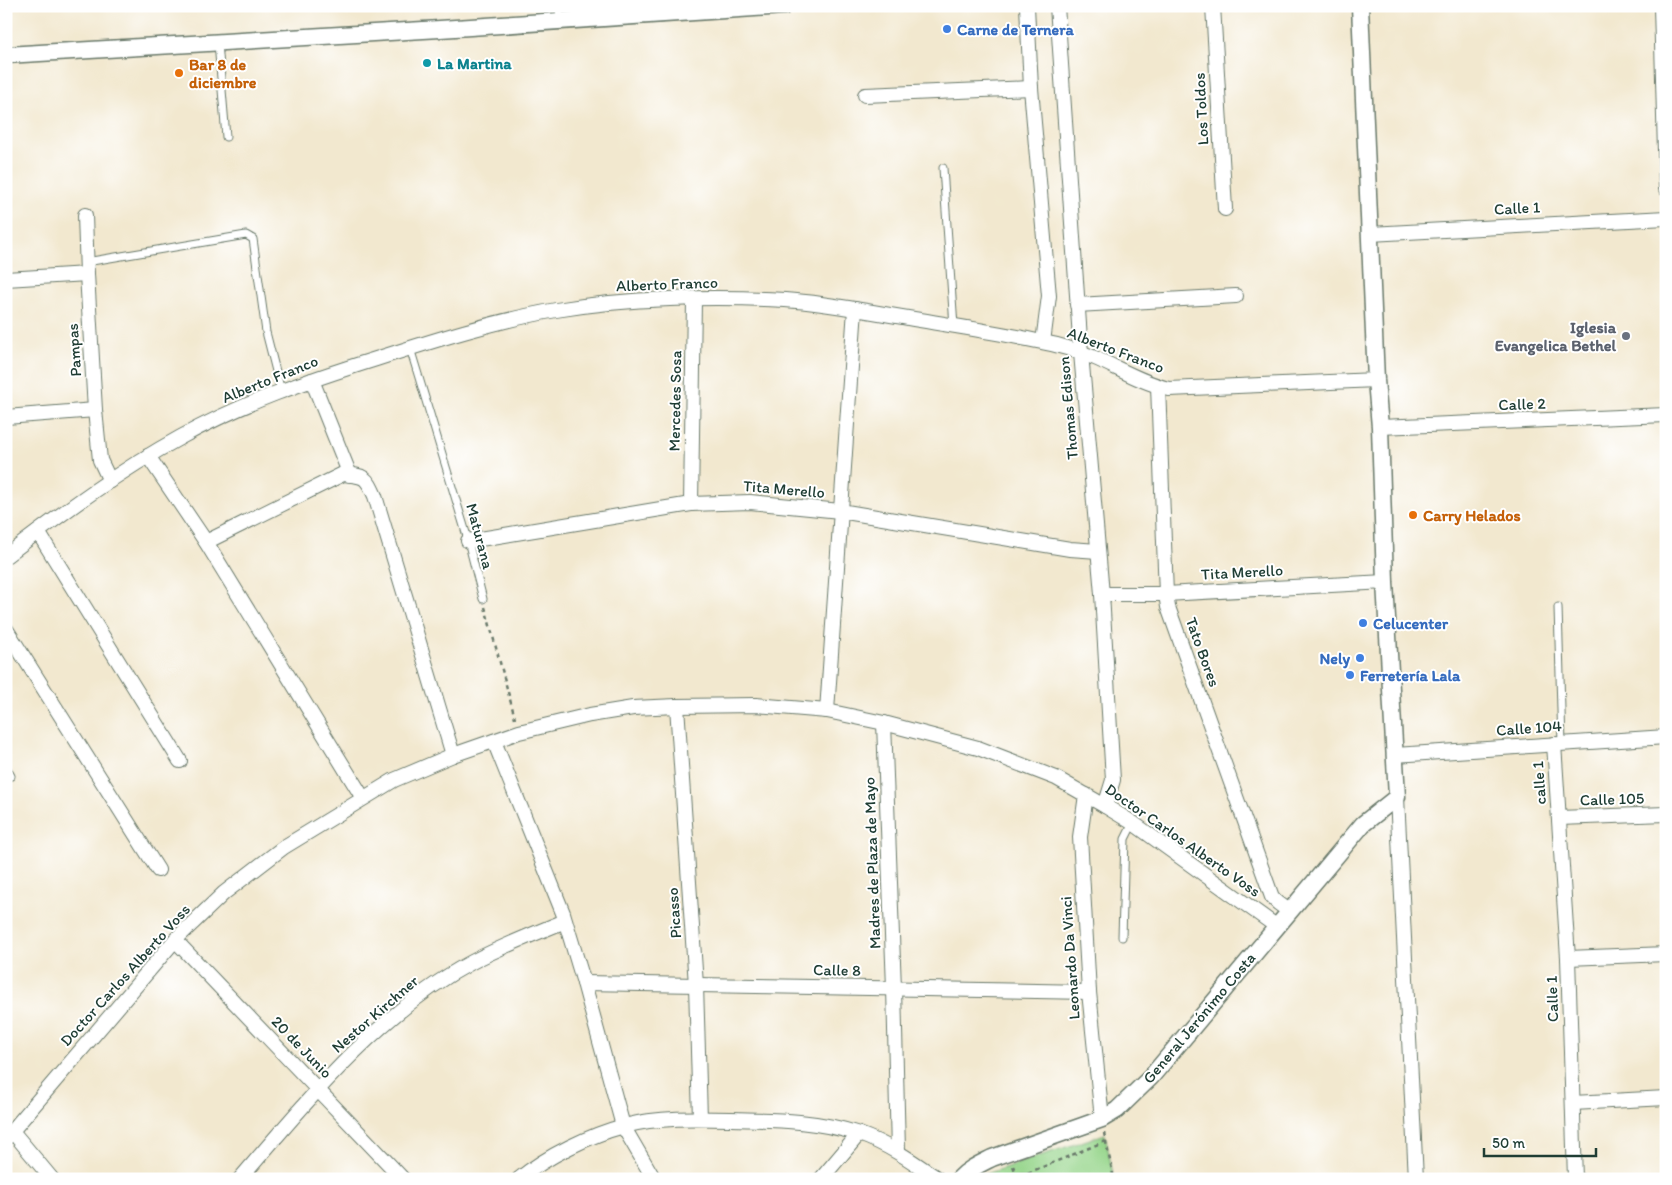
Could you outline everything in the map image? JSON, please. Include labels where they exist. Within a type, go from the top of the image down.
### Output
[{"type":"street","points":[[6,55],[218,42],[560,14],[784,6]]},
{"type":"street","name":"Thomas Edison","points":[[1027,6],[1031,88],[1049,296],[1043,342]]},
{"type":"street","name":"Thomas Edison","points":[[1057,6],[1077,305],[1102,594],[1113,780],[1105,806]]},
{"type":"street","name":"Los Toldos","points":[[1212,6],[1225,209]]},
{"type":"street","points":[[1360,6],[1376,380],[1380,427],[1385,582],[1416,1179]]},
{"type":"street","points":[[1661,6],[1666,189]]},
{"type":"street","points":[[865,94],[1031,88]]},
{"type":"street","name":"Pampas","points":[[85,215],[86,268],[95,410],[100,460],[110,481]]},
{"type":"street","name":"Calle 1","points":[[1370,234],[1666,218]]},
{"type":"street","points":[[6,279],[86,268]]},
{"type":"street","points":[[1077,305],[1236,296]]},
{"type":"street","name":"Alberto Franco","points":[[6,556],[148,456],[221,417],[281,390],[472,330],[556,310],[601,304],[667,299],[788,300],[856,309],[1043,342],[1081,353],[1142,381],[1169,389],[1376,380]]},
{"type":"street","name":"Mercedes Sosa","points":[[691,504],[694,300]]},
{"type":"street","points":[[827,711],[856,309]]},
{"type":"street","points":[[312,380],[350,475]]},
{"type":"street","name":"Tato Bores","points":[[1158,386],[1168,607],[1272,896],[1289,911]]},
{"type":"street","points":[[6,417],[95,410]]},
{"type":"street","name":"Calle 2","points":[[1380,427],[1666,415]]},
{"type":"street","points":[[148,456],[206,542],[363,798]]},
{"type":"street","points":[[206,542],[343,474],[358,475],[368,480],[376,496],[453,755]]},
{"type":"street","name":"Tita Merello","points":[[468,541],[691,504],[750,502],[840,511],[1070,549],[1098,551]]},
{"type":"street","points":[[38,532],[180,761]]},
{"type":"street","name":"Tita Merello","points":[[1102,594],[1166,594],[1385,582]]},
{"type":"street","points":[[6,629],[158,870]]},
{"type":"street","name":"Doctor Carlos Alberto Voss","points":[[9,1134],[175,940],[224,893],[284,847],[394,780],[453,755],[519,732],[590,715],[633,708],[677,706],[756,705],[827,711],[884,723],[978,748],[1056,778],[1105,806],[1133,823],[1276,926]]},
{"type":"street","name":"Picasso","points":[[677,706],[696,985],[700,1118]]},
{"type":"street","name":"Madres de Plaza de Mayo","points":[[884,723],[898,1151]]},
{"type":"street","name":"Calle 104","points":[[1395,755],[1666,737]]},
{"type":"street","points":[[494,741],[566,921],[623,1126],[654,1179]]},
{"type":"street","name":"calle 1","points":[[1558,744],[1559,818]]},
{"type":"street","name":"Leonardo Da Vinci","points":[[1086,795],[1080,837],[1089,992],[1102,1120]]},
{"type":"street","name":"General Jerónimo Costa","points":[[959,1179],[977,1165],[992,1158],[1102,1120],[1117,1110],[1151,1077],[1363,824],[1397,797]]},
{"type":"street","name":"Calle 105","points":[[1559,818],[1666,814]]},
{"type":"street","name":"Calle 1","points":[[1559,818],[1568,958],[1575,1179]]},
{"type":"street","name":"Nestor Kirchner","points":[[240,1179],[318,1089],[352,1054],[423,993],[471,962],[566,921]]},
{"type":"street","name":"20 de Junio","points":[[175,940],[403,1179]]},
{"type":"street","points":[[1568,958],[1666,954]]},
{"type":"street","name":"Calle 8","points":[[584,983],[1089,992]]},
{"type":"street","points":[[1573,1103],[1666,1098]]},
{"type":"street","points":[[520,1179],[548,1160],[586,1140],[623,1126],[641,1122],[700,1118],[798,1121],[826,1125],[859,1134],[898,1151],[938,1179]]},
{"type":"street","points":[[9,1134],[52,1179]]},
{"type":"street","points":[[821,1179],[859,1134]]},
{"type":"lane","points":[[218,42],[226,137]]},
{"type":"lane","points":[[943,168],[954,326]]},
{"type":"lane","points":[[86,268],[246,235],[253,239],[266,332],[281,390]]},
{"type":"lane","name":"Maturana","points":[[410,348],[468,541],[483,599]]},
{"type":"lane","points":[[1558,607],[1558,744]]},
{"type":"lane","points":[[6,767],[12,776]]},
{"type":"lane","points":[[1122,936],[1125,839],[1133,823]]},
{"type":"path","points":[[483,599],[519,732]]},
{"type":"path","points":[[1102,1120],[1114,1179]]},
{"type":"path","points":[[1013,1179],[1106,1141]]},
{"type":"green space","points":[[1105,1134],[1114,1179],[980,1179],[983,1175]]},
{"type":"place","name":"Carne de Ternera","points":[[947,29]]},
{"type":"place","name":"La Martina","points":[[427,63]]},
{"type":"place","name":"Bar 8 de diciembre","points":[[179,73]]},
{"type":"place","name":"Iglesia Evangelica Bethel","points":[[1626,336]]},
{"type":"place","name":"Carry Helados","points":[[1413,515]]},
{"type":"place","name":"Celucenter","points":[[1363,623]]},
{"type":"place","name":"Nely","points":[[1360,658]]},
{"type":"place","name":"Ferretería Lala","points":[[1350,675]]}]
